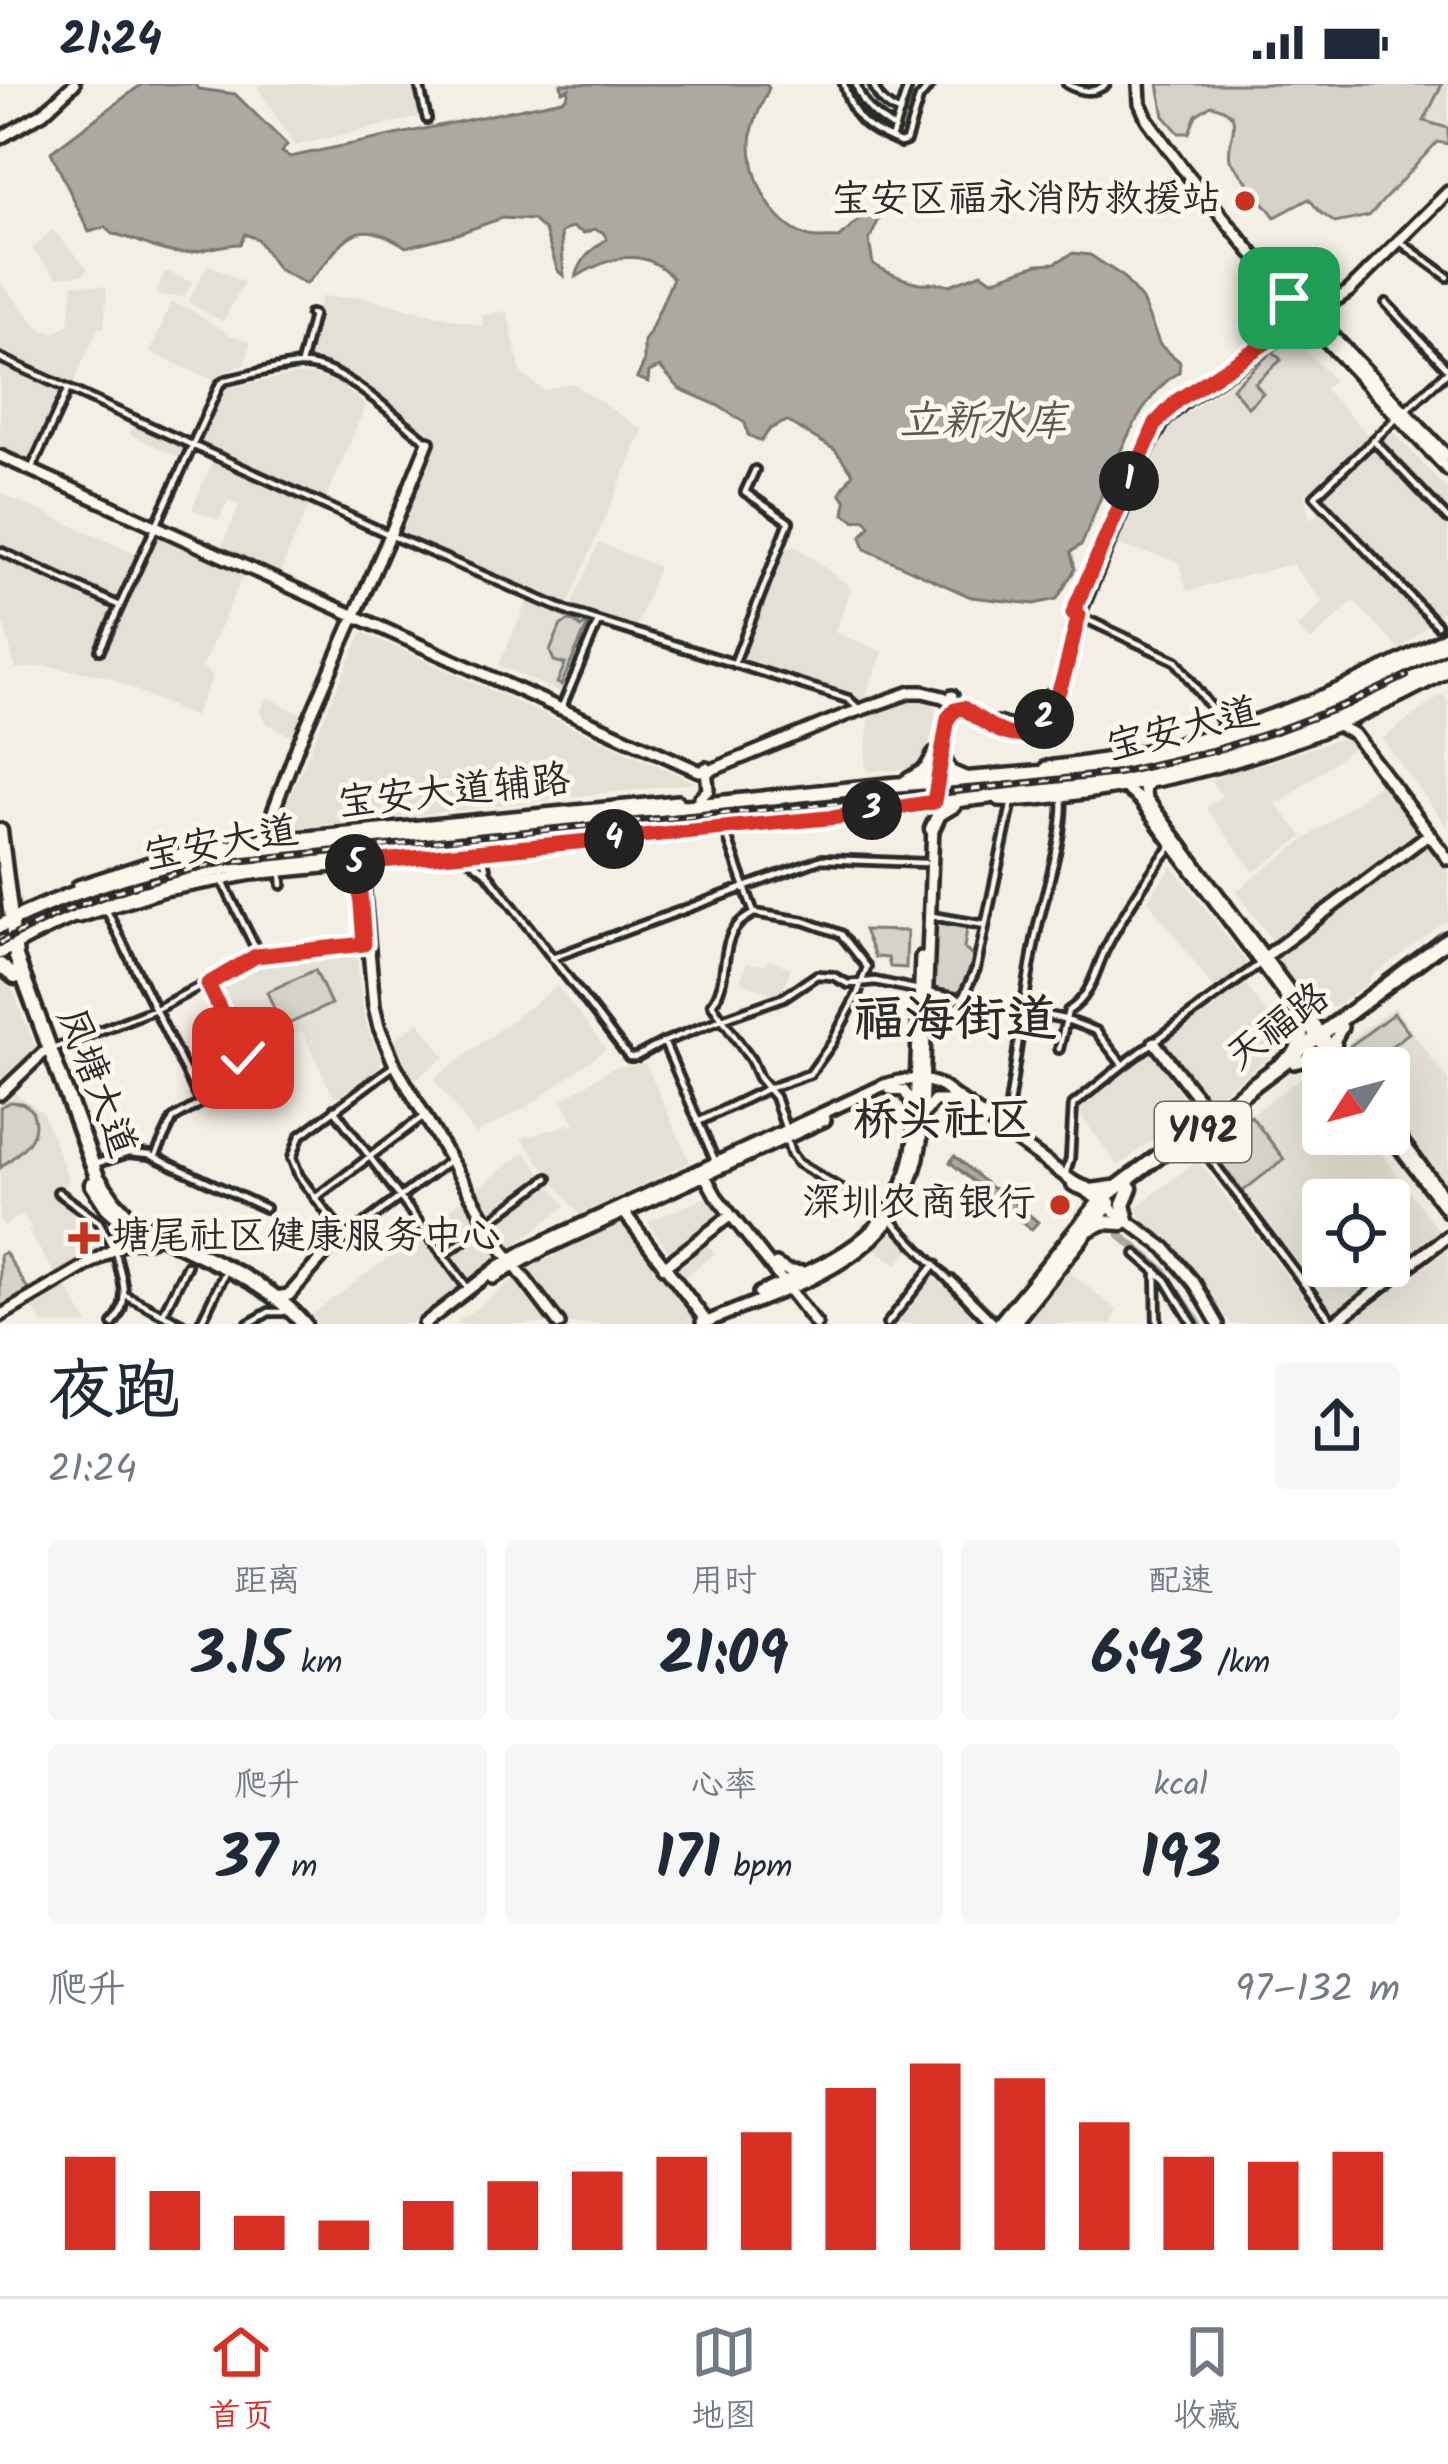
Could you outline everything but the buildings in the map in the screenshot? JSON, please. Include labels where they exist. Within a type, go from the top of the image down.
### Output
[{"type":"main road","points":[[0,138],[43,113],[74,84]]},
{"type":"main road","points":[[1141,84],[1140,103],[1152,127],[1292,297],[1448,470]]},
{"type":"main road","points":[[1290,329],[1315,322],[1329,303],[1448,192]]},
{"type":"main road","points":[[1292,297],[1312,304],[1329,303]]},
{"type":"main road","points":[[1290,329],[1292,297]]},
{"type":"main road","points":[[0,453],[697,771],[916,687],[1005,727],[1029,723],[1045,707],[1053,689],[1076,614],[1156,423],[1178,400],[1290,329],[1324,320],[1329,303]]},
{"type":"main road","points":[[1401,414],[1448,457]]},
{"type":"main road","points":[[254,842],[263,836],[428,442]]},
{"type":"main road","points":[[859,709],[911,692],[934,694],[1010,734],[1023,734],[1040,725],[1059,691],[1076,614]]},
{"type":"main road","points":[[938,755],[950,772],[971,779],[1140,753],[1227,729],[1354,682],[1448,639]]},
{"type":"main road","name":"宝安大道","points":[[5,924],[138,872],[246,850],[1103,766],[1277,722],[1399,670],[1448,639]]},
{"type":"main road","name":"宝安大道","points":[[7,948],[137,889],[219,874],[651,826],[869,811],[1107,782],[1267,742],[1371,701],[1448,661]]},
{"type":"main road","points":[[705,1322],[758,1294],[860,1252],[912,1179],[920,1150],[914,1105],[925,863],[930,830],[942,812],[972,798],[1012,800],[1124,788],[1235,762],[1361,716],[1448,671]]},
{"type":"main road","points":[[934,694],[946,715]]},
{"type":"main road","points":[[922,991],[932,803],[949,698]]},
{"type":"main road","points":[[946,715],[963,708]]},
{"type":"main road","points":[[1361,716],[1360,733],[1448,855]]},
{"type":"main road","points":[[1334,727],[1354,734],[1448,855]]},
{"type":"main road","points":[[1267,742],[1302,740]]},
{"type":"main road","points":[[892,785],[919,776],[938,755]]},
{"type":"main road","points":[[707,769],[711,790],[718,797]]},
{"type":"main road","points":[[699,799],[707,791],[707,769]]},
{"type":"main road","points":[[1149,783],[1144,795],[1173,845],[1334,1047]]},
{"type":"main road","name":"宝安大道辅路","points":[[44,905],[79,886],[142,864],[254,842],[840,785],[875,787]]},
{"type":"main road","points":[[1124,788],[1159,820],[1263,960],[1302,1025],[1293,1059],[1302,1059]]},
{"type":"main road","points":[[900,807],[919,814],[930,830]]},
{"type":"main road","name":"宝安大道辅路","points":[[252,874],[869,811]]},
{"type":"main road","name":"凤塘大道","points":[[0,830],[7,948],[89,1177],[130,1234],[254,1282],[270,1304]]},
{"type":"main road","points":[[1263,960],[1429,833]]},
{"type":"main road","points":[[372,862],[363,882],[374,1006],[393,1066]]},
{"type":"main road","points":[[350,864],[359,878],[370,1011],[393,1066],[510,1263],[557,1324]]},
{"type":"main road","points":[[64,920],[219,874],[252,874]]},
{"type":"main road","points":[[2,897],[26,908],[44,905]]},
{"type":"main road","points":[[0,965],[18,975],[23,952],[42,930]]},
{"type":"main road","name":"天福路","points":[[1012,1324],[1101,1205],[1448,943]]},
{"type":"main road","points":[[256,955],[364,944]]},
{"type":"main road","points":[[1295,1009],[1327,1033],[1332,1047]]},
{"type":"main road","points":[[1154,1042],[1212,1116]]},
{"type":"main road","points":[[0,1094],[46,1051]]},
{"type":"main road","name":"凤塘大道","points":[[46,1051],[107,1199]]},
{"type":"main road","points":[[891,1086],[919,1052]]},
{"type":"main road","points":[[919,1052],[950,1096],[1157,1242],[1195,1284],[1216,1324]]},
{"type":"main road","name":"天福路","points":[[1192,1135],[1293,1059]]},
{"type":"main road","points":[[918,1082],[922,1116]]},
{"type":"main road","points":[[428,1324],[510,1263],[716,1163],[891,1086],[918,1082],[950,1096],[1070,1183],[1096,1191],[1125,1187],[1125,1222]]},
{"type":"main road","points":[[891,1086],[904,1091],[914,1105]]},
{"type":"main road","points":[[918,1130],[934,1100],[950,1096]]},
{"type":"main road","points":[[621,1211],[705,1176],[786,1134]]},
{"type":"main road","points":[[1410,1152],[1448,1202]]},
{"type":"main road","points":[[1405,1155],[1448,1212]]},
{"type":"main road","points":[[705,1176],[771,1262],[788,1270],[829,1266]]},
{"type":"main road","points":[[1070,1183],[1083,1210],[1082,1229],[1125,1222]]},
{"type":"main road","points":[[714,1190],[819,1324]]},
{"type":"main road","points":[[621,1211],[705,1322]]},
{"type":"main road","points":[[663,1268],[731,1215]]},
{"type":"main road","name":"天福路","points":[[996,1324],[1082,1229]]},
{"type":"main road","points":[[0,1316],[130,1234]]},
{"type":"main road","points":[[270,1304],[289,1294],[339,1238],[350,1236]]},
{"type":"main road","points":[[293,1318],[294,1295],[350,1236]]},
{"type":"main road","points":[[1334,1324],[1448,1237]]},
{"type":"main road","name":"凤塘大道","points":[[185,1256],[293,1318]]},
{"type":"main road","points":[[758,1294],[770,1281],[771,1262]]},
{"type":"main road","points":[[428,1324],[510,1263]]},
{"type":"main road","points":[[705,1322],[771,1295],[809,1271]]},
{"type":"main road","points":[[788,1284],[819,1324]]},
{"type":"main road","points":[[771,1295],[785,1295],[800,1304]]},
{"type":"street","points":[[419,84],[427,118]]},
{"type":"street","points":[[844,84],[854,113],[878,135],[901,143],[931,84]]},
{"type":"street","points":[[856,84],[873,115],[895,129]]},
{"type":"street","points":[[873,84],[886,106],[900,113]]},
{"type":"street","points":[[891,139],[909,84]]},
{"type":"street","points":[[1067,84],[1083,91],[1106,84]]},
{"type":"street","points":[[1399,241],[1448,278]]},
{"type":"street","points":[[1386,303],[1448,370],[1315,496],[1436,625]]},
{"type":"street","points":[[301,365],[310,314]]},
{"type":"street","points":[[0,358],[390,535],[598,622],[848,699],[859,709]]},
{"type":"street","points":[[100,650],[220,384],[226,380],[301,365],[327,370],[428,442]]},
{"type":"street","points":[[32,468],[68,389]]},
{"type":"street","points":[[1374,440],[1448,519]]},
{"type":"street","points":[[734,664],[789,522],[746,492],[755,470]]},
{"type":"street","points":[[0,551],[120,606]]},
{"type":"street","points":[[1076,614],[1169,656],[1227,729]]},
{"type":"street","points":[[562,707],[598,622]]},
{"type":"street","points":[[998,1130],[1008,1111],[1062,796]]},
{"type":"street","points":[[962,998],[976,969],[1012,800]]},
{"type":"street","points":[[724,828],[754,913]]},
{"type":"street","points":[[1059,1049],[1068,1011],[1083,1002],[1107,946],[1173,845]]},
{"type":"street","points":[[487,873],[484,860],[492,849]]},
{"type":"street","points":[[455,853],[487,873],[629,1057],[784,997],[817,975],[848,984],[875,981],[1064,1019],[1096,1031],[1123,1065]]},
{"type":"street","points":[[552,958],[821,859],[925,863]]},
{"type":"street","points":[[281,871],[283,885]]},
{"type":"street","points":[[46,1051],[156,1009],[256,955],[219,874]]},
{"type":"street","points":[[107,909],[202,1102]]},
{"type":"street","points":[[698,1122],[769,1088],[810,1074],[832,1043],[867,967],[841,934],[804,921],[754,913],[737,926],[730,940],[720,994],[712,1004],[759,1078],[769,1088],[775,1097],[790,1154],[888,1218],[996,1324]]},
{"type":"street","points":[[928,916],[985,925]]},
{"type":"street","points":[[1070,1183],[1073,1105],[1263,960]]},
{"type":"street","points":[[154,1157],[170,1121],[244,1080],[248,1073],[208,984]]},
{"type":"street","points":[[664,1042],[716,1163]]},
{"type":"street","points":[[393,1066],[300,1136],[292,1158],[294,1169],[350,1236],[449,1161]]},
{"type":"street","points":[[334,1109],[470,1289]]},
{"type":"street","points":[[315,1198],[423,1117]]},
{"type":"street","points":[[1192,1135],[1334,1324]]},
{"type":"street","points":[[93,1165],[128,1153],[154,1157],[265,1208]]},
{"type":"street","points":[[451,1250],[548,1178]]},
{"type":"street","points":[[58,1192],[99,1222],[130,1234],[126,1301],[113,1324]]},
{"type":"street","points":[[1136,1254],[1174,1291],[1193,1324]]},
{"type":"street","points":[[163,1314],[185,1256]]},
{"type":"street","points":[[887,1324],[934,1264]]},
{"type":"street","points":[[1156,1270],[1157,1324]]},
{"type":"street","points":[[200,1324],[224,1275]]},
{"type":"street","points":[[125,1295],[182,1324]]},
{"type":"street","points":[[248,1324],[270,1304]]},
{"type":"shaded area","points":[[415,84],[423,116],[295,146],[257,87]]},
{"type":"shaded area","points":[[1158,84],[1442,84],[1424,121],[1448,128],[1448,144],[1437,142],[1369,216],[1335,223],[1309,199],[1275,217],[1230,160],[1234,127],[1230,114],[1211,105],[1196,115],[1189,133],[1179,133],[1164,116]]},
{"type":"shaded area","points":[[1383,84],[1448,84],[1448,133],[1396,125],[1376,100]]},
{"type":"shaded area","points":[[53,230],[88,269],[82,275],[57,277],[32,249]]},
{"type":"shaded area","points":[[208,264],[244,283],[223,322],[188,302]]},
{"type":"shaded area","points":[[165,271],[192,282],[184,297],[155,295]]},
{"type":"shaded area","points":[[0,282],[41,330],[55,333],[69,324],[73,284],[107,287],[104,328],[98,328],[72,386],[0,354]]},
{"type":"shaded area","points":[[321,297],[359,297],[483,326],[482,316],[507,311],[521,373],[544,390],[572,383],[643,430],[567,606],[399,532],[432,455],[434,436],[362,384],[307,360]]},
{"type":"shaded area","points":[[171,302],[230,335],[251,341],[245,364],[214,380],[150,353]]},
{"type":"shaded area","points":[[1294,336],[1334,380],[1325,389],[1369,436],[1305,497],[1310,519],[1319,513],[1312,505],[1393,431],[1448,491],[1448,607],[1400,650],[1354,601],[1311,641],[1297,628],[1323,602],[1292,564],[1187,591],[1178,561],[1115,545],[1162,435]]},
{"type":"shaded area","points":[[1273,351],[1281,360],[1255,383],[1263,393],[1248,407],[1232,388]]},
{"type":"shaded area","points":[[0,363],[62,391],[31,461],[0,447]]},
{"type":"shaded area","points":[[302,374],[335,382],[366,405],[325,500],[200,445],[225,388]]},
{"type":"shaded area","points":[[134,423],[186,447],[181,458],[129,434]]},
{"type":"shaded area","points":[[212,463],[309,505],[280,572],[222,547],[239,505],[228,500],[219,520],[192,509]]},
{"type":"shaded area","points":[[0,493],[147,559],[160,533],[244,573],[202,667],[213,676],[194,717],[106,676],[47,666],[16,669],[0,611]]},
{"type":"shaded area","points":[[599,543],[659,567],[635,630],[570,608]]},
{"type":"shaded area","points":[[796,546],[851,590],[835,632],[883,652],[863,702],[742,659],[785,549]]},
{"type":"shaded area","points":[[528,599],[592,627],[563,694],[499,665]]},
{"type":"shaded area","points":[[569,621],[587,626],[561,685],[557,683],[565,664],[554,661],[550,651],[561,625]]},
{"type":"shaded area","points":[[362,632],[696,783],[274,831]]},
{"type":"shaded area","points":[[1442,694],[1448,702],[1448,828],[1382,739]]},
{"type":"shaded area","points":[[912,696],[927,697],[936,709],[926,759],[914,769],[868,771],[869,713]]},
{"type":"shaded area","points":[[267,697],[304,715],[294,738],[266,723],[260,712]]},
{"type":"shaded area","points":[[1348,736],[1355,746],[1280,803],[1276,800],[1303,837],[1254,872],[1206,808],[1222,796],[1211,781],[1249,762],[1268,788],[1254,767]]},
{"type":"shaded area","points":[[1381,783],[1448,872],[1448,920],[1335,1007],[1310,1007],[1270,953],[1277,947],[1236,891]]},
{"type":"shaded area","points":[[1172,866],[1249,966],[1216,991],[1148,900]]},
{"type":"shaded area","points":[[934,918],[968,923],[964,948],[976,960],[963,995],[933,988]]},
{"type":"shaded area","points":[[864,930],[907,931],[906,968],[890,967],[888,958],[875,957]]},
{"type":"shaded area","points":[[353,949],[366,1024],[381,1060],[379,1068],[339,1097],[332,1094],[302,1031],[250,1056],[219,988],[262,959]]},
{"type":"shaded area","points":[[768,959],[791,968],[780,996],[740,981],[747,963],[765,965]]},
{"type":"shaded area","points":[[315,970],[331,1004],[282,1027],[267,992]]},
{"type":"shaded area","points":[[0,973],[6,974],[37,1051],[0,1087]]},
{"type":"shaded area","points":[[1242,980],[1289,1042],[1207,1104],[1161,1043]]},
{"type":"shaded area","points":[[557,986],[606,1049],[527,1107],[475,1134],[434,1079]]},
{"type":"shaded area","points":[[1394,1007],[1448,1080],[1448,1193],[1410,1141],[1410,1047],[1348,1047],[1348,1042]]},
{"type":"shaded area","points":[[1394,1013],[1409,1033],[1390,1047],[1350,1046]]},
{"type":"shaded area","points":[[419,1022],[445,1057],[413,1081],[391,1042]]},
{"type":"shaded area","points":[[229,1042],[243,1072],[209,1093],[204,1091],[195,1074],[220,1062],[214,1049]]},
{"type":"shaded area","points":[[1149,1050],[1193,1110],[1118,1166],[1074,1106]]},
{"type":"shaded area","points":[[646,1064],[690,1162],[579,1215],[521,1138],[575,1123],[562,1100],[613,1067]]},
{"type":"shaded area","points":[[1302,1077],[1302,1155],[1383,1155],[1401,1179],[1302,1179],[1302,1277],[1206,1148]]},
{"type":"shaded area","points":[[9,1089],[43,1113],[69,1180],[56,1200],[96,1227],[97,1248],[55,1274],[22,1214],[4,1226],[0,1220],[0,1098]]},
{"type":"shaded area","points":[[10,1102],[31,1109],[35,1128],[22,1150],[0,1168],[0,1107]]},
{"type":"shaded area","points":[[1251,1116],[1284,1159],[1242,1192],[1209,1149]]},
{"type":"shaded area","points":[[525,1152],[566,1206],[470,1279],[429,1225]]},
{"type":"shaded area","points":[[1198,1160],[1320,1324],[1231,1324],[1168,1238],[1146,1225],[1135,1208]]},
{"type":"shaded area","points":[[1410,1192],[1440,1232],[1410,1254]]},
{"type":"shaded area","points":[[707,1197],[723,1219],[673,1257],[648,1222]]},
{"type":"shaded area","points":[[623,1222],[698,1324],[568,1324],[528,1269]]},
{"type":"shaded area","points":[[422,1233],[461,1286],[410,1324],[316,1324],[310,1316]]},
{"type":"shaded area","points":[[889,1233],[899,1233],[912,1247],[897,1265],[874,1248]]},
{"type":"shaded area","points":[[704,1240],[715,1254],[680,1280],[669,1266]]},
{"type":"shaded area","points":[[1448,1249],[1448,1324],[1348,1324],[1397,1287],[1410,1287],[1410,1278]]},
{"type":"shaded area","points":[[5,1252],[29,1291],[0,1309],[0,1255]]},
{"type":"shaded area","points":[[1063,1267],[1117,1310],[1112,1324],[1019,1324]]},
{"type":"shaded area","points":[[932,1276],[979,1318],[980,1324],[897,1324]]},
{"type":"shaded area","points":[[515,1279],[549,1324],[455,1324]]},
{"type":"shaded area","points":[[66,1286],[88,1324],[44,1324],[31,1307]]},
{"type":"shaded area","points":[[1310,1287],[1366,1287],[1330,1314]]},
{"type":"water","name":"立新水库","points":[[142,84],[194,84],[199,89],[235,94],[287,145],[282,152],[290,157],[562,100],[569,89],[562,91],[561,84],[766,84],[769,88],[752,133],[753,164],[772,209],[795,231],[812,238],[839,238],[866,214],[879,219],[869,241],[873,264],[921,283],[950,285],[982,273],[992,280],[1055,263],[1073,253],[1090,255],[1122,276],[1142,300],[1160,345],[1180,362],[1179,372],[1162,385],[1134,425],[1082,544],[1071,552],[1075,569],[1057,599],[1034,604],[971,597],[865,549],[861,537],[870,526],[865,519],[856,521],[844,514],[846,501],[840,493],[853,473],[835,450],[787,421],[770,429],[761,441],[748,435],[745,423],[680,389],[660,367],[649,372],[648,382],[637,378],[644,363],[644,341],[673,278],[638,258],[614,260],[576,277],[588,255],[607,239],[603,232],[584,233],[572,227],[561,233],[564,276],[545,231],[533,220],[502,218],[406,247],[387,236],[359,232],[306,284],[278,269],[257,239],[245,234],[240,244],[180,253],[112,234],[106,227],[89,232],[51,152]]},
{"type":"water","points":[[955,1156],[1038,1222],[1031,1230],[950,1162]]},
{"type":"waterway","points":[[1120,1235],[1164,1271],[1199,1324]]},
{"type":"railway","points":[[0,943],[110,894],[225,862],[1118,773],[1276,731],[1406,676]]},
{"type":"place","name":"宝安区福永消防救援站","points":[[1245,201]]},
{"type":"place","name":"深圳农商银行","points":[[1060,1205]]},
{"type":"place","name":"塘尾社区健康服务中心","points":[[84,1238]]},
{"type":"district","name":"福海街道","points":[[955,1021]]},
{"type":"district","name":"桥头社区","points":[[943,1122]]},
{"type":"route","points":[[243,1058],[208,984],[256,956],[364,944],[359,878],[350,864],[838,817],[934,802],[948,718],[955,710],[963,708],[1012,735],[1040,725],[1064,676],[1079,615],[1073,613],[1151,430],[1178,400],[1288,328],[1294,311],[1289,298]]}]
